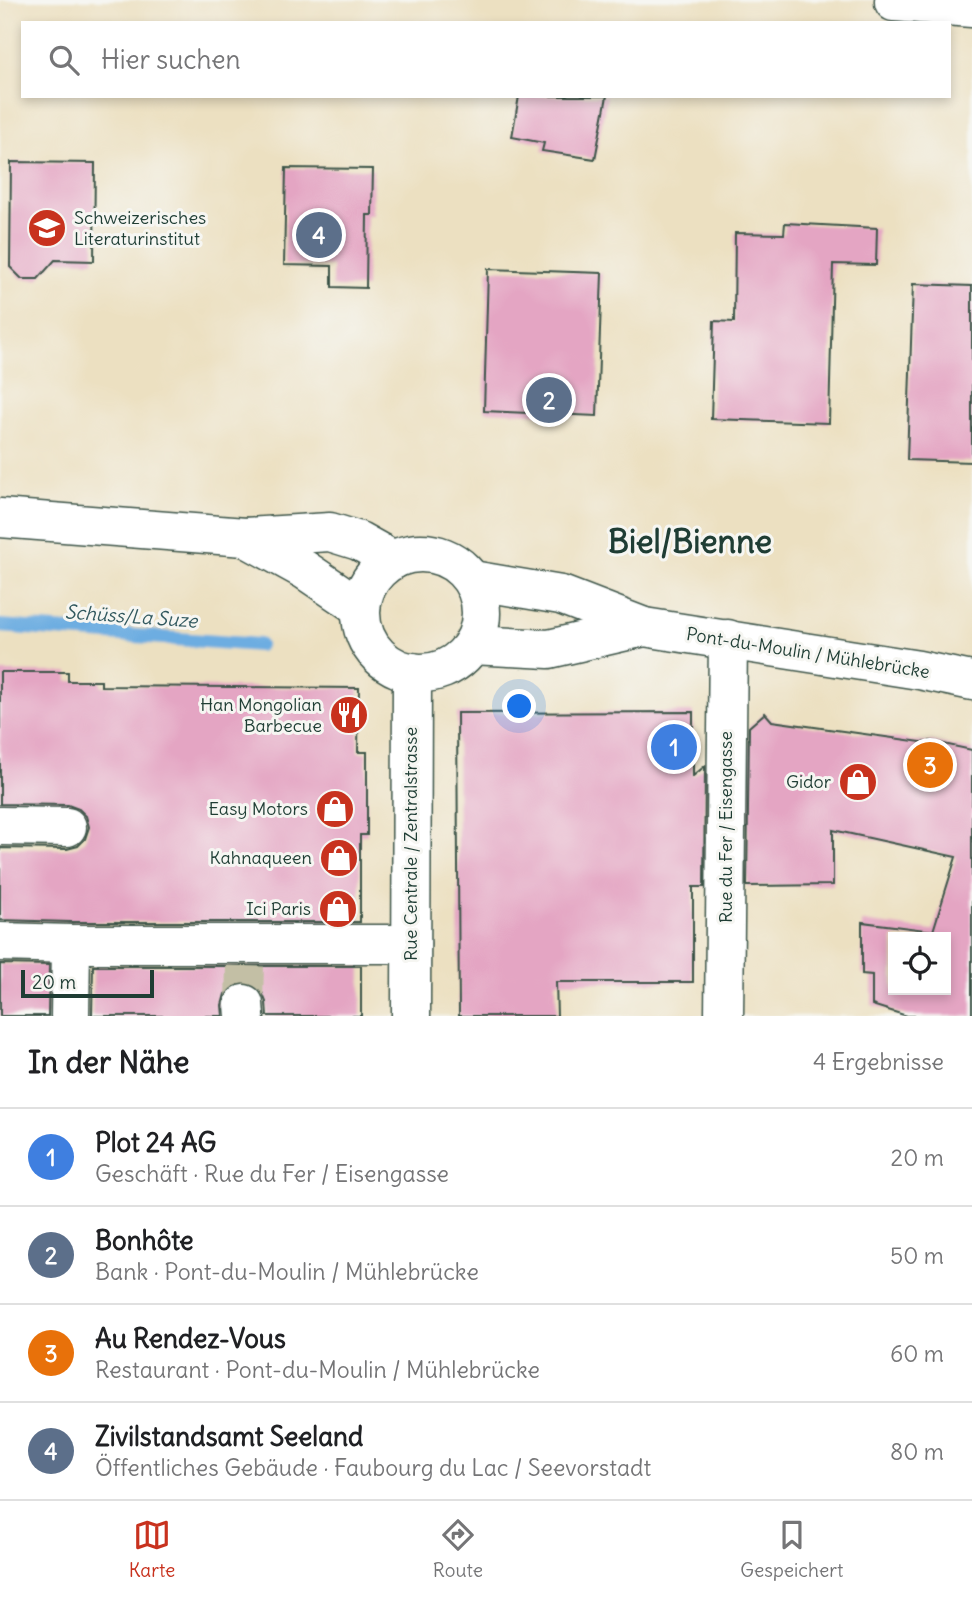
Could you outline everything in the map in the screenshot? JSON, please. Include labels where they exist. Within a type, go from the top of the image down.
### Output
[{"type":"main road","points":[[894,0],[972,8]]},
{"type":"main road","points":[[0,518],[245,537],[330,532],[359,541],[393,559]]},
{"type":"main road","points":[[245,537],[305,570],[361,608]]},
{"type":"main road","points":[[415,553],[431,553],[447,558],[472,580],[480,602],[481,624],[472,645],[461,658],[446,668],[412,672],[380,657],[369,643],[361,608],[365,593],[371,580],[393,559],[415,553]]},
{"type":"main road","name":"Pont-du-Moulin / Mühlebrücke","points":[[472,580],[561,595],[644,627],[919,670],[972,681]]},
{"type":"main road","name":"Pont-du-Moulin / Mühlebrücke","points":[[472,645],[549,649],[644,627]]},
{"type":"main road","name":"Rue du Fer / Eisengasse","points":[[724,1016],[728,639]]},
{"type":"main road","name":"Rue Centrale / Zentralstrasse","points":[[411,1016],[412,672]]},
{"type":"main road","points":[[0,826],[67,827]]},
{"type":"main road","points":[[0,942],[244,954],[411,944]]},
{"type":"main road","points":[[70,1016],[71,944]]},
{"type":"building","points":[[519,98],[607,98],[595,159],[542,151],[544,143],[512,137]]},
{"type":"building","points":[[11,162],[95,163],[94,261],[55,260],[38,279],[22,279],[10,267]]},
{"type":"building","points":[[286,168],[373,169],[372,215],[367,215],[366,288],[332,287],[332,266],[284,265]]},
{"type":"building","points":[[785,223],[877,228],[876,265],[833,264],[829,423],[711,419],[714,321],[734,322],[735,233],[784,234]]},
{"type":"building","points":[[488,269],[602,273],[597,416],[484,411]]},
{"type":"building","points":[[913,284],[972,286],[972,462],[907,460]]},
{"type":"building","points":[[0,672],[68,672],[68,681],[101,681],[101,686],[359,688],[358,752],[367,752],[367,835],[360,835],[360,922],[0,920],[0,848],[67,849],[78,846],[85,839],[89,827],[86,816],[79,809],[68,805],[0,804]]},
{"type":"building","points":[[693,712],[693,776],[705,766],[704,887],[693,887],[693,982],[556,982],[557,1016],[459,1016],[457,713]]},
{"type":"building","points":[[765,713],[772,721],[928,743],[930,741],[972,750],[972,1016],[907,1016],[872,1005],[872,975],[862,974],[862,922],[933,931],[956,857],[833,830],[833,885],[747,886],[749,727]]},
{"type":"building","points":[[0,964],[49,965],[48,1016],[0,1016]]},
{"type":"building","points":[[93,966],[361,966],[361,1016],[267,1016],[262,992],[254,985],[243,982],[232,986],[225,994],[223,1016],[92,1016]]},
{"type":"waterway","name":"Schüss/La Suze","points":[[0,626],[259,645]]},
{"type":"tunnel","points":[[244,1004],[245,964]]},
{"type":"place","name":"Schweizerisches Literaturinstitut","points":[[47,228]]},
{"type":"place","name":"Zivilstandsamt Seeland","points":[[319,235]]},
{"type":"place","name":"Bonhôte","points":[[549,400]]},
{"type":"place","name":"Han Mongolian Barbecue","points":[[349,715]]},
{"type":"place","name":"Plot 24 AG","points":[[674,747]]},
{"type":"place","name":"Au Rendez-Vous","points":[[930,765]]},
{"type":"place","name":"Gidor","points":[[858,782]]},
{"type":"place","name":"Easy Motors","points":[[335,809]]},
{"type":"place","name":"Kahnaqueen","points":[[339,858]]},
{"type":"place","name":"Ici Paris","points":[[338,909]]},
{"type":"district","name":"Biel/Bienne","points":[[690,542]]}]
